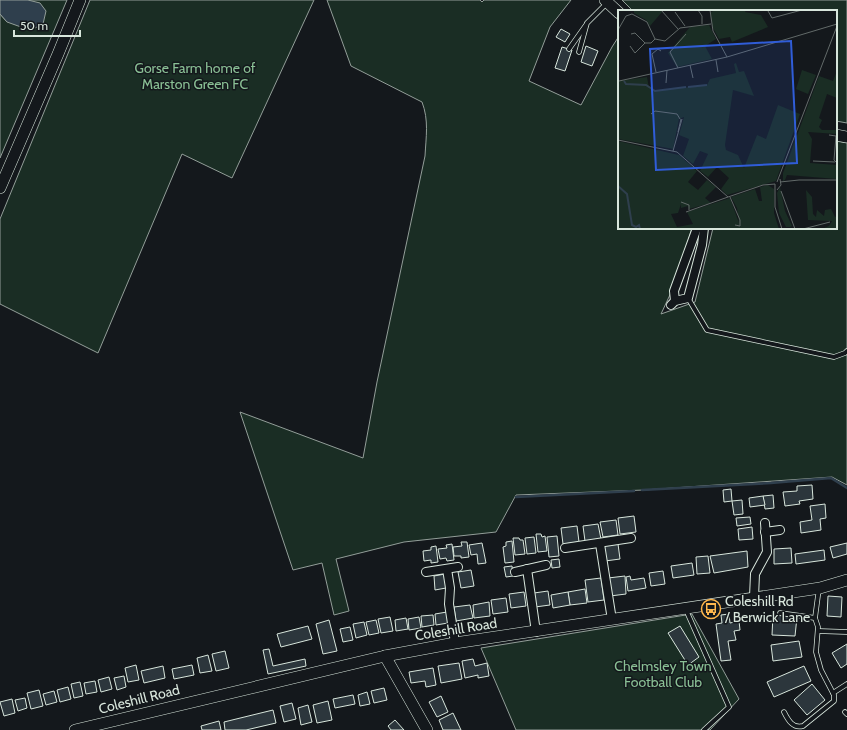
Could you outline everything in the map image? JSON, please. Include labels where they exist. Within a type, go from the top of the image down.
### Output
[{"type":"street","points":[[0,188],[80,0]]},
{"type":"street","points":[[606,1],[618,13]]},
{"type":"street","points":[[837,135],[847,137]]},
{"type":"street","points":[[697,229],[674,291],[673,303],[688,298],[702,245],[704,229]]},
{"type":"street","points":[[754,597],[755,574],[767,552],[764,523]]},
{"type":"street","points":[[765,532],[780,530]]},
{"type":"street","points":[[565,548],[600,544],[631,538]]},
{"type":"street","points":[[600,544],[612,620]]},
{"type":"street","points":[[514,572],[546,565]]},
{"type":"street","points":[[426,572],[458,567]]},
{"type":"street","points":[[447,569],[450,588],[449,604],[455,644]]},
{"type":"street","points":[[527,569],[536,632]]},
{"type":"street","name":"Coleshill Road","points":[[74,730],[385,656],[754,597],[820,588],[847,580]]},
{"type":"street","points":[[385,656],[427,730]]},
{"type":"lane","points":[[569,49],[587,23],[606,1]]},
{"type":"lane","points":[[579,52],[587,23]]},
{"type":"lane","points":[[688,298],[707,330],[834,357],[847,351]]},
{"type":"lane","points":[[784,712],[794,726],[799,727],[803,726],[834,701],[833,692],[821,670],[816,652],[818,631],[815,618],[820,588]]},
{"type":"lane","points":[[685,608],[729,707],[704,730]]},
{"type":"lane","points":[[780,613],[815,618]]},
{"type":"lane","points":[[818,631],[847,632]]},
{"type":"lane","points":[[833,692],[847,684]]},
{"type":"green space","points":[[28,0],[67,0],[0,158],[0,14],[7,22],[30,1]]},
{"type":"green space","name":"Gorse Farm home of Marston Green FC","points":[[90,0],[314,0],[232,178],[182,154],[98,353],[0,304],[0,219]]},
{"type":"green space","points":[[327,0],[480,0],[482,2],[484,0],[571,0],[550,27],[529,81],[581,105],[618,38],[618,229],[692,229],[675,284],[661,314],[695,302],[713,229],[837,229],[837,141],[847,143],[847,485],[832,477],[644,490],[516,495],[496,532],[404,542],[336,559],[349,611],[334,615],[322,563],[293,570],[240,412],[363,458],[377,382],[425,156],[426,115],[422,102],[351,66]]},
{"type":"green space","points":[[622,0],[847,0],[847,123],[837,121],[837,10],[632,10]]},
{"type":"green space","name":"Chelmsley Town Football Club","points":[[692,614],[739,699],[710,730],[516,730],[481,648]]},
{"type":"water","points":[[0,0],[28,0],[40,3],[46,11],[43,24],[33,29],[7,22],[0,14]]},
{"type":"building","points":[[561,29],[570,34],[565,42],[556,37]]},
{"type":"building","points":[[586,46],[598,51],[592,66],[581,62]]},
{"type":"building","points":[[562,47],[572,50],[565,71],[555,68]]},
{"type":"building","points":[[812,485],[813,499],[799,501],[800,504],[785,506],[783,492],[797,491],[797,486]]},
{"type":"building","points":[[731,489],[732,501],[724,502],[723,490]]},
{"type":"building","points":[[773,495],[774,508],[765,509],[763,496]]},
{"type":"building","points":[[763,496],[765,505],[750,507],[749,498]]},
{"type":"building","points":[[742,500],[743,514],[734,515],[732,501]]},
{"type":"building","points":[[825,504],[826,518],[820,519],[821,530],[801,533],[800,522],[812,520],[810,506]]},
{"type":"building","points":[[634,516],[636,532],[620,534],[618,518]]},
{"type":"building","points":[[750,517],[751,524],[737,526],[736,518]]},
{"type":"building","points":[[616,520],[618,535],[603,537],[600,522]]},
{"type":"building","points":[[598,524],[601,539],[585,541],[583,526]]},
{"type":"building","points":[[577,526],[579,542],[563,544],[561,528]]},
{"type":"building","points":[[752,527],[753,539],[739,540],[738,529]]},
{"type":"building","points":[[536,534],[541,534],[542,537],[545,536],[547,551],[538,552]]},
{"type":"building","points":[[557,536],[559,556],[549,557],[547,537]]},
{"type":"building","points":[[534,537],[536,553],[527,554],[525,538]]},
{"type":"building","points":[[513,538],[523,540],[525,554],[515,555]]},
{"type":"building","points":[[512,541],[514,562],[505,563],[503,547],[506,546],[506,542]]},
{"type":"building","points":[[461,542],[467,542],[469,557],[461,558],[461,556],[454,556],[453,547],[462,546]]},
{"type":"building","points":[[482,543],[486,563],[478,564],[477,554],[471,555],[469,545]]},
{"type":"building","points":[[847,543],[847,554],[833,558],[830,547]]},
{"type":"building","points":[[452,544],[454,560],[447,561],[446,558],[440,559],[438,549],[447,548],[446,545]]},
{"type":"building","points":[[618,544],[620,559],[605,561],[603,546]]},
{"type":"building","points":[[436,546],[438,562],[431,563],[431,560],[424,561],[423,551],[431,550],[431,547]]},
{"type":"building","points":[[791,548],[792,563],[774,564],[774,549]]},
{"type":"building","points":[[824,550],[825,560],[796,564],[795,554]]},
{"type":"building","points":[[747,551],[748,567],[714,573],[710,556]]},
{"type":"building","points":[[708,556],[710,573],[697,574],[696,557]]},
{"type":"building","points":[[559,559],[560,567],[552,568],[551,560]]},
{"type":"building","points":[[692,563],[694,575],[673,578],[671,566]]},
{"type":"building","points":[[512,566],[513,576],[506,577],[504,567]]},
{"type":"building","points":[[471,570],[474,586],[461,588],[458,572]]},
{"type":"building","points":[[663,571],[665,584],[651,586],[649,573]]},
{"type":"building","points":[[445,574],[446,588],[435,590],[434,576]]},
{"type":"building","points":[[625,576],[626,594],[610,596],[608,578]]},
{"type":"building","points":[[630,576],[631,580],[644,578],[646,588],[628,591],[626,577]]},
{"type":"building","points":[[601,578],[604,600],[588,602],[585,580]]},
{"type":"building","points":[[585,589],[587,603],[570,605],[568,592]]},
{"type":"building","points":[[548,591],[550,605],[535,607],[534,593]]},
{"type":"building","points":[[524,592],[526,606],[511,608],[509,594]]},
{"type":"building","points":[[568,592],[570,605],[553,608],[551,595]]},
{"type":"building","points":[[828,596],[842,597],[841,617],[827,616]]},
{"type":"building","points":[[506,598],[508,612],[493,614],[491,600]]},
{"type":"building","points":[[489,602],[490,616],[474,618],[473,605]]},
{"type":"building","points":[[470,605],[473,618],[456,621],[454,607]]},
{"type":"building","points":[[447,612],[448,623],[436,625],[435,614]]},
{"type":"building","points":[[729,614],[730,623],[739,621],[740,630],[734,631],[736,640],[728,641],[731,660],[721,661],[716,624],[722,623],[721,615]]},
{"type":"building","points":[[433,615],[434,625],[422,627],[421,616]]},
{"type":"building","points":[[773,615],[797,617],[795,636],[772,635]]},
{"type":"building","points":[[390,617],[393,631],[381,633],[378,619]]},
{"type":"building","points":[[419,617],[421,628],[409,630],[408,619]]},
{"type":"building","points":[[406,618],[408,629],[396,631],[395,620]]},
{"type":"building","points":[[329,620],[337,651],[323,654],[316,624]]},
{"type":"building","points":[[376,620],[379,633],[369,635],[366,622]]},
{"type":"building","points":[[364,622],[367,635],[356,638],[353,624]]},
{"type":"building","points":[[308,626],[312,639],[281,647],[277,634]]},
{"type":"building","points":[[680,626],[699,657],[688,665],[668,633]]},
{"type":"building","points":[[350,627],[353,640],[343,642],[340,629]]},
{"type":"building","points":[[799,641],[802,657],[773,661],[771,645]]},
{"type":"building","points":[[847,644],[847,664],[841,668],[832,653]]},
{"type":"building","points":[[269,649],[273,666],[305,659],[306,666],[268,674],[263,650]]},
{"type":"building","points":[[225,651],[229,668],[216,671],[212,654]]},
{"type":"building","points":[[208,655],[212,671],[200,673],[197,658]]},
{"type":"building","points":[[473,659],[475,666],[487,663],[489,676],[478,678],[478,675],[465,678],[462,661]]},
{"type":"building","points":[[459,663],[462,679],[441,683],[438,666]]},
{"type":"building","points":[[136,665],[139,680],[128,682],[125,668]]},
{"type":"building","points":[[192,665],[194,675],[174,679],[172,669]]},
{"type":"building","points":[[163,666],[165,678],[144,683],[141,671]]},
{"type":"building","points":[[804,666],[811,681],[774,697],[767,682]]},
{"type":"building","points":[[433,668],[436,685],[426,687],[425,681],[411,683],[409,672]]},
{"type":"building","points":[[124,676],[126,687],[117,690],[114,678]]},
{"type":"building","points":[[109,677],[112,689],[101,692],[98,680]]},
{"type":"building","points":[[95,681],[97,692],[86,694],[84,683]]},
{"type":"building","points":[[80,682],[83,696],[74,698],[71,684]]},
{"type":"building","points":[[812,684],[825,700],[807,715],[794,700]]},
{"type":"building","points":[[68,687],[71,699],[60,702],[57,690]]},
{"type":"building","points":[[384,688],[387,700],[374,703],[371,691]]},
{"type":"building","points":[[39,690],[43,706],[31,709],[27,693]]},
{"type":"building","points":[[54,691],[57,702],[46,705],[43,694]]},
{"type":"building","points":[[367,692],[370,704],[360,706],[358,695]]},
{"type":"building","points":[[353,695],[355,704],[335,708],[333,699]]},
{"type":"building","points":[[441,696],[448,712],[437,717],[429,702]]},
{"type":"building","points":[[25,698],[27,708],[18,711],[15,700]]},
{"type":"building","points":[[12,699],[15,713],[4,716],[0,702]]},
{"type":"building","points":[[328,701],[332,720],[317,723],[313,705]]},
{"type":"building","points":[[292,703],[296,719],[284,722],[280,706]]},
{"type":"building","points":[[308,705],[312,722],[301,725],[298,708]]},
{"type":"building","points":[[273,710],[276,723],[246,730],[225,730],[224,722]]},
{"type":"building","points":[[453,713],[461,730],[443,730],[439,720]]},
{"type":"building","points":[[395,720],[404,730],[391,730],[388,726]]},
{"type":"building","points":[[219,721],[221,730],[202,730],[201,726]]},
{"type":"waterway","points":[[642,490],[831,478],[847,488]]},
{"type":"waterway","points":[[516,497],[634,491]]},
{"type":"place","name":"Coleshill Rd / Berwick Lane","points":[[711,609]]}]
